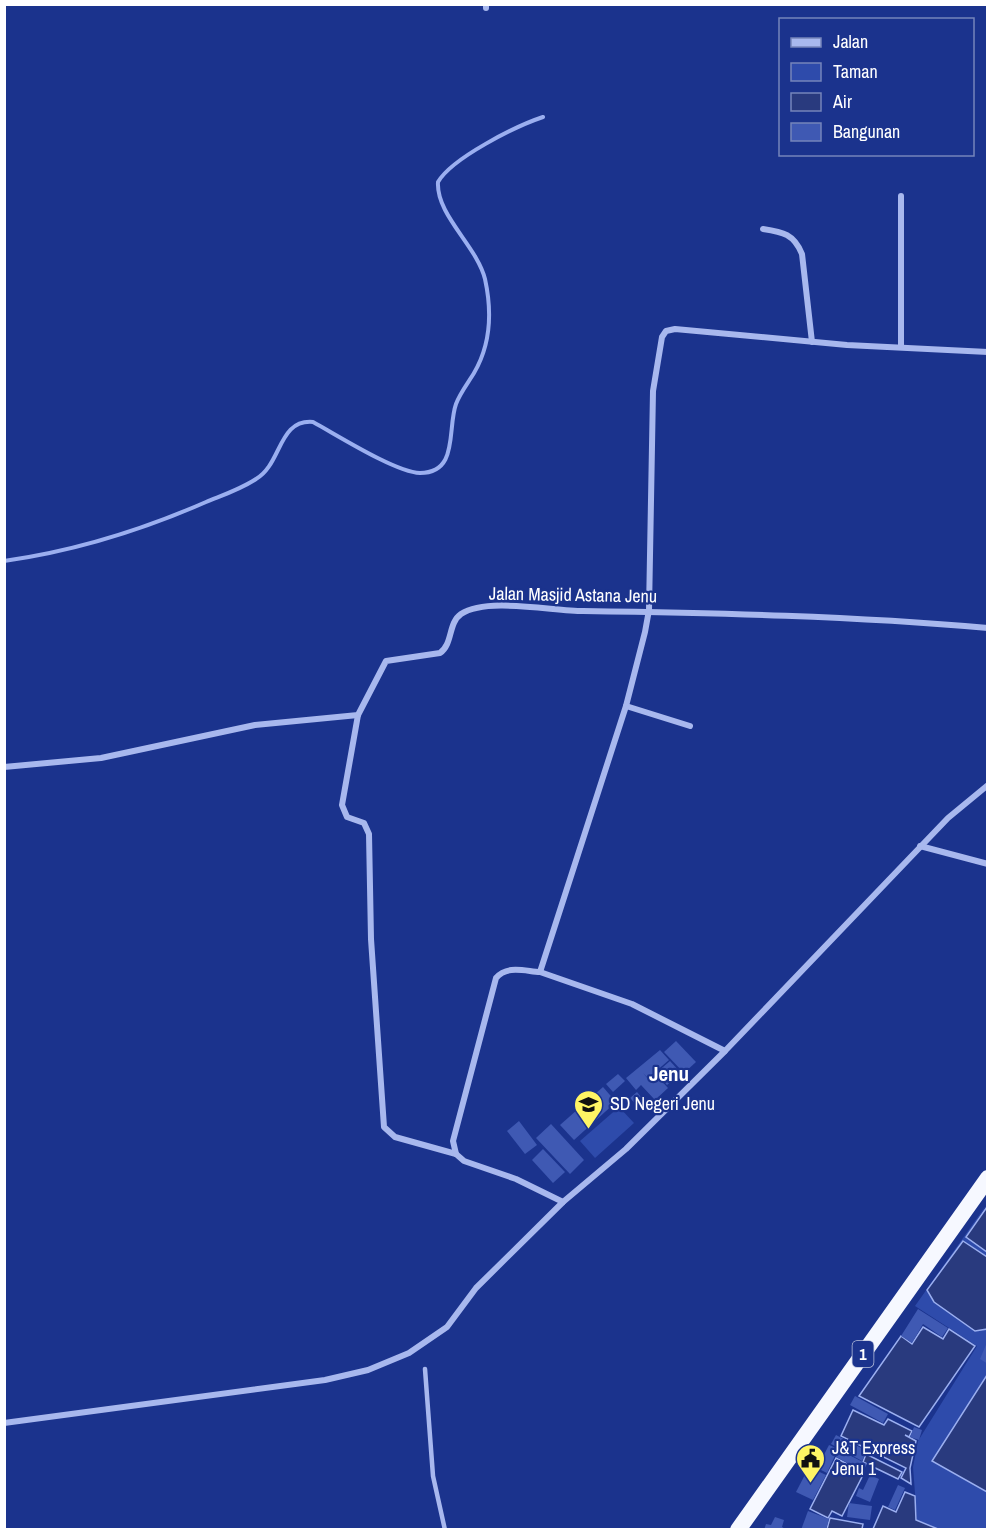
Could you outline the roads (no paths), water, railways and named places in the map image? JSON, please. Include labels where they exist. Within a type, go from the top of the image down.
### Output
[{"type":"highway","name":"1","points":[[738,1530],[987,1178]]},
{"type":"street","points":[[901,196],[901,346]]},
{"type":"street","points":[[763,229],[791,236],[797,242],[802,254],[812,342]]},
{"type":"street","points":[[540,972],[639,664],[649,610],[653,391],[662,337],[666,331],[675,329],[812,342],[987,352]]},
{"type":"street","name":"Jalan Masjid Astana Jenu","points":[[358,715],[386,661],[440,653],[446,647],[454,623],[466,613],[505,606],[579,611],[649,610],[987,628]]},
{"type":"street","points":[[626,706],[690,726]]},
{"type":"street","points":[[4,767],[120,756],[255,725],[358,715],[342,805],[347,817],[364,823],[369,834],[371,939],[384,1127],[395,1137],[456,1154],[464,1161],[516,1179],[563,1202]]},
{"type":"street","points":[[4,1423],[325,1380],[385,1364],[418,1349],[447,1327],[476,1288],[563,1202],[626,1149],[725,1052],[920,846],[987,784]]},
{"type":"street","points":[[920,846],[987,864]]},
{"type":"street","points":[[456,1154],[453,1141],[496,978],[501,972],[512,969],[540,972],[632,1004],[725,1052]]},
{"type":"lane","points":[[425,1369],[433,1476],[446,1530]]},
{"type":"water","points":[[987,1207],[987,1252],[966,1237]]},
{"type":"water","points":[[963,1241],[987,1257],[987,1329],[975,1331],[934,1302],[927,1290]]},
{"type":"water","points":[[923,1327],[943,1339],[949,1329],[975,1346],[919,1427],[859,1396],[901,1336],[912,1344]]},
{"type":"water","points":[[987,1375],[987,1492],[932,1461]]},
{"type":"water","points":[[853,1410],[884,1425],[888,1419],[912,1431],[909,1437],[905,1435],[916,1441],[910,1468],[911,1484],[901,1478],[906,1468],[841,1436]]},
{"type":"water","points":[[866,1454],[902,1472],[898,1479],[863,1462]]},
{"type":"water","points":[[836,1458],[864,1473],[842,1516],[832,1511],[828,1518],[810,1509]]},
{"type":"water","points":[[905,1492],[915,1496],[916,1520],[938,1529],[873,1529],[883,1506],[896,1512]]},
{"type":"water","points":[[830,1518],[863,1524],[862,1529],[827,1529]]},
{"type":"waterway","points":[[4,561],[57,552],[108,538],[157,522],[238,489],[264,472],[286,435],[302,423],[313,422],[381,460],[409,471],[420,473],[432,471],[441,466],[449,448],[456,404],[484,351],[489,303],[481,267],[443,206],[438,182],[445,173],[470,153],[502,135],[543,117]]},
{"type":"place","name":"SD Negeri Jenu","points":[[589,1130]]},
{"type":"place","name":"J&T Express Jenu 1","points":[[811,1484]]},
{"type":"district","name":"Jenu","points":[[669,1074]]}]
